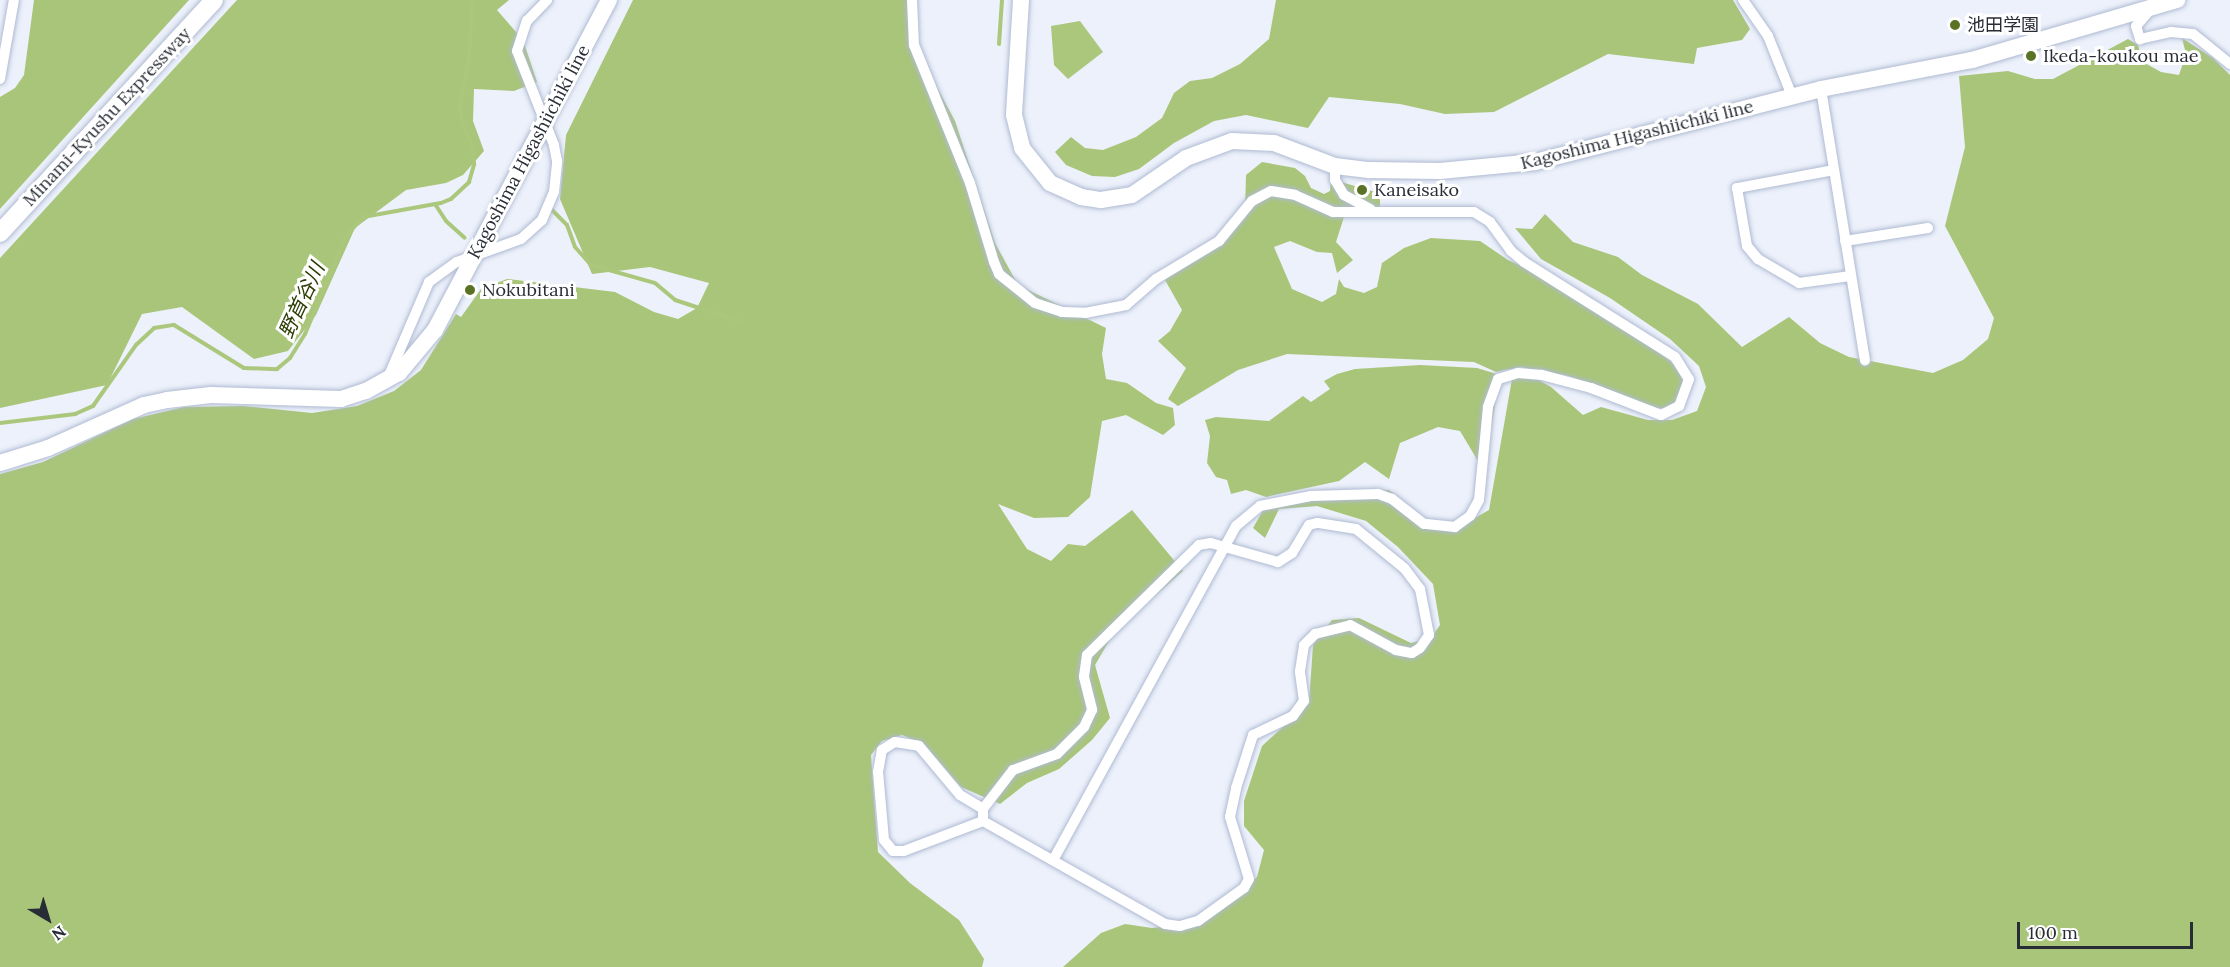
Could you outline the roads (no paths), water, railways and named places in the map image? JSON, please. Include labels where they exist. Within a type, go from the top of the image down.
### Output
[{"type":"highway","name":"Minami-Kyushu Expressway","points":[[0,233],[214,0]]},
{"type":"main road","name":"Kagoshima Higashiichiki line","points":[[0,463],[48,448],[144,405],[166,400],[211,395],[341,399],[386,382],[422,348],[477,254],[609,0]]},
{"type":"main road","name":"Kagoshima Higashiichiki line","points":[[1021,0],[1014,115],[1016,133],[1039,173],[1063,190],[1101,200],[1132,195],[1186,158],[1232,141],[1274,143],[1335,166],[1401,172],[1535,162],[1610,141],[1665,132],[1821,89],[1972,60],[2150,4],[2177,0]]},
{"type":"street","points":[[0,79],[14,0]]},
{"type":"street","points":[[386,382],[429,282],[442,270],[477,254],[521,239],[542,220],[554,192],[557,161],[518,51],[527,21],[547,0]]},
{"type":"street","points":[[912,0],[914,45],[970,183],[994,262],[999,274],[1035,303],[1062,312],[1085,313],[1126,305],[1156,279],[1219,241],[1252,201],[1271,191],[1295,195],[1334,212],[1356,213],[1370,209],[1426,214],[1461,211],[1484,216],[1524,262],[1675,357],[1689,379],[1685,398],[1679,406],[1661,415],[1570,382],[1542,375],[1509,374],[1498,379],[1488,407],[1479,500],[1464,522],[1455,527],[1424,524],[1392,499],[1378,494],[1311,496],[1260,506],[1236,526],[1053,860]]},
{"type":"street","points":[[1743,0],[1763,26],[1792,96]]},
{"type":"street","points":[[2150,4],[2136,26],[2140,39],[2171,32],[2193,34],[2230,64]]},
{"type":"street","points":[[1821,89],[1865,360]]},
{"type":"street","points":[[1335,166],[1335,180],[1344,195],[1370,209]]},
{"type":"street","points":[[1834,170],[1737,188],[1747,246],[1758,260],[1799,283],[1851,276]]},
{"type":"street","points":[[1845,241],[1928,228]]},
{"type":"street","points":[[982,821],[983,809],[1013,770],[1057,754],[1088,722],[1092,710],[1084,662],[1093,648],[1199,545],[1210,543],[1225,546],[1278,562],[1292,553],[1309,525],[1356,528],[1404,568],[1420,590],[1430,627],[1426,641],[1412,653],[1402,652],[1350,625],[1337,626],[1310,637],[1304,645],[1300,671],[1304,701],[1300,709],[1253,735],[1236,788],[1230,817],[1249,879],[1244,888],[1207,916],[1180,926],[1166,924],[982,821],[904,851],[893,851],[884,840],[878,772],[882,750],[895,742],[919,747],[960,795],[983,809]]},
{"type":"waterway","name":"野首谷川","points":[[0,423],[75,414],[93,406],[136,345],[154,328],[174,325],[244,368],[277,369],[290,358],[305,334],[346,236],[363,217],[441,203],[451,199],[469,182],[474,164],[473,148],[461,120],[460,104],[469,59],[472,0]]},
{"type":"waterway","points":[[999,44],[1002,0]]},
{"type":"waterway","points":[[435,204],[446,221],[465,238]]},
{"type":"waterway","points":[[552,210],[567,225],[575,247],[591,265],[655,283],[675,300],[742,322]]},
{"type":"place","name":"池田学園","points":[[1955,25]]},
{"type":"place","name":"Ikeda-koukou mae","points":[[2031,56]]},
{"type":"place","name":"Kaneisako","points":[[1362,190]]},
{"type":"place","name":"Nokubitani","points":[[470,290]]}]
